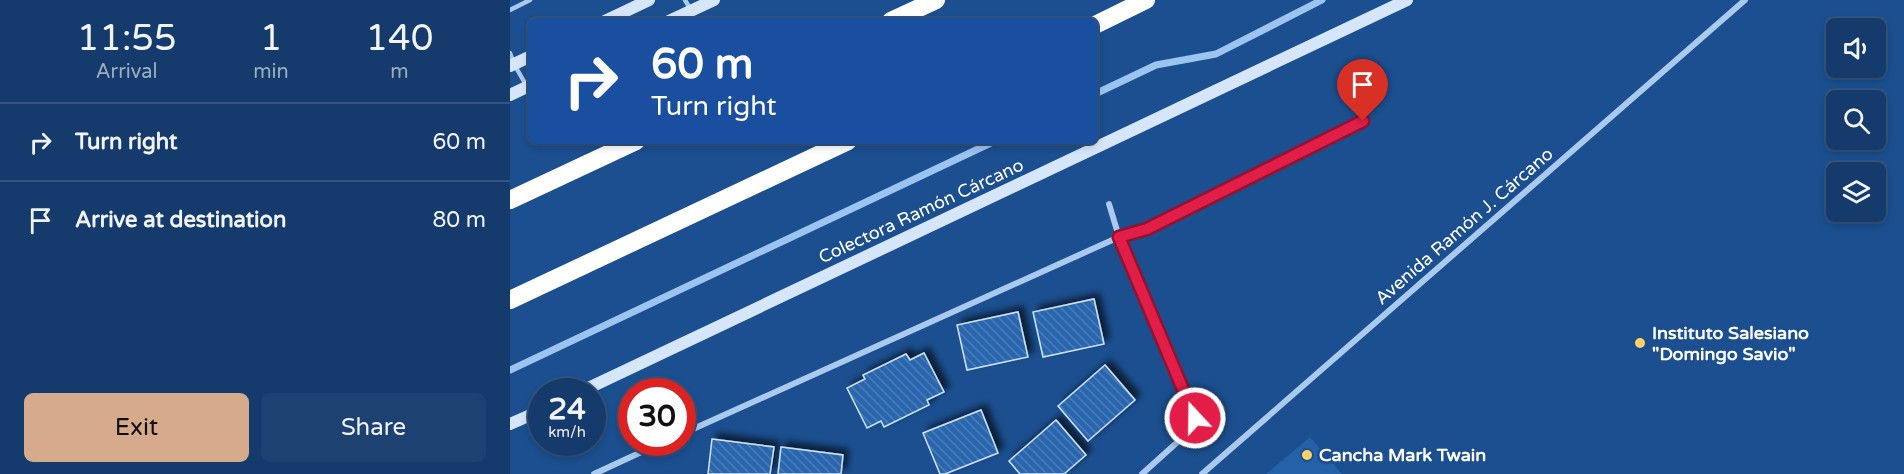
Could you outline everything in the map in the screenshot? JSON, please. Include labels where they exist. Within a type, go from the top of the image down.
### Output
[{"type":"highway","points":[[897,18],[936,0]]},
{"type":"highway","points":[[1098,24],[1146,0]]},
{"type":"highway","points":[[510,200],[630,144]]},
{"type":"highway","points":[[510,300],[842,144]]},
{"type":"main road","points":[[611,18],[649,0]]},
{"type":"main road","points":[[673,18],[688,5],[714,0]]},
{"type":"main road","name":"Colectora Ramón Cárcano","points":[[606,380],[1407,0]]},
{"type":"main road","points":[[511,61],[528,57]]},
{"type":"main road","points":[[510,95],[528,86]]},
{"type":"main road","points":[[510,424],[528,416]]},
{"type":"street","name":"Avenida Ramón J. Cárcano","points":[[1202,474],[1745,0]]},
{"type":"street","points":[[696,428],[1119,237],[1147,229],[1363,121]]},
{"type":"street","points":[[1108,204],[1119,237],[1195,418],[1192,429],[1142,474]]},
{"type":"street","points":[[594,474],[633,456]]},
{"type":"lane","points":[[510,10],[530,0]]},
{"type":"lane","points":[[511,61],[528,85]]},
{"type":"shaded area","name":"Cancha Mark Twain","points":[[1310,437],[1342,474],[1266,474]]},
{"type":"building","points":[[1094,299],[1104,344],[1043,357],[1033,312]]},
{"type":"building","points":[[1018,312],[1028,357],[967,370],[957,325]]},
{"type":"building","points":[[924,353],[944,392],[927,400],[929,405],[884,427],[881,421],[867,428],[847,388],[865,379],[863,375],[906,354],[910,360]]},
{"type":"building","points":[[1105,365],[1135,400],[1088,441],[1058,406]]},
{"type":"building","points":[[981,410],[998,453],[940,474],[923,433]]},
{"type":"building","points":[[1056,420],[1086,455],[1064,474],[1020,474],[1009,461]]},
{"type":"building","points":[[712,439],[774,447],[770,474],[708,474]]},
{"type":"building","points":[[781,447],[843,455],[841,474],[778,474]]},
{"type":"waterway","points":[[1098,93],[1156,65],[1216,54],[1322,0]]},
{"type":"waterway","points":[[510,370],[989,144]]},
{"type":"place","name":"Instituto Salesiano \"Domingo Savio\"","points":[[1640,343]]},
{"type":"place","name":"Cancha Mark Twain","points":[[1307,455]]},
{"type":"route","points":[[1195,418],[1192,406],[1119,237],[1147,229],[1363,121]]}]
